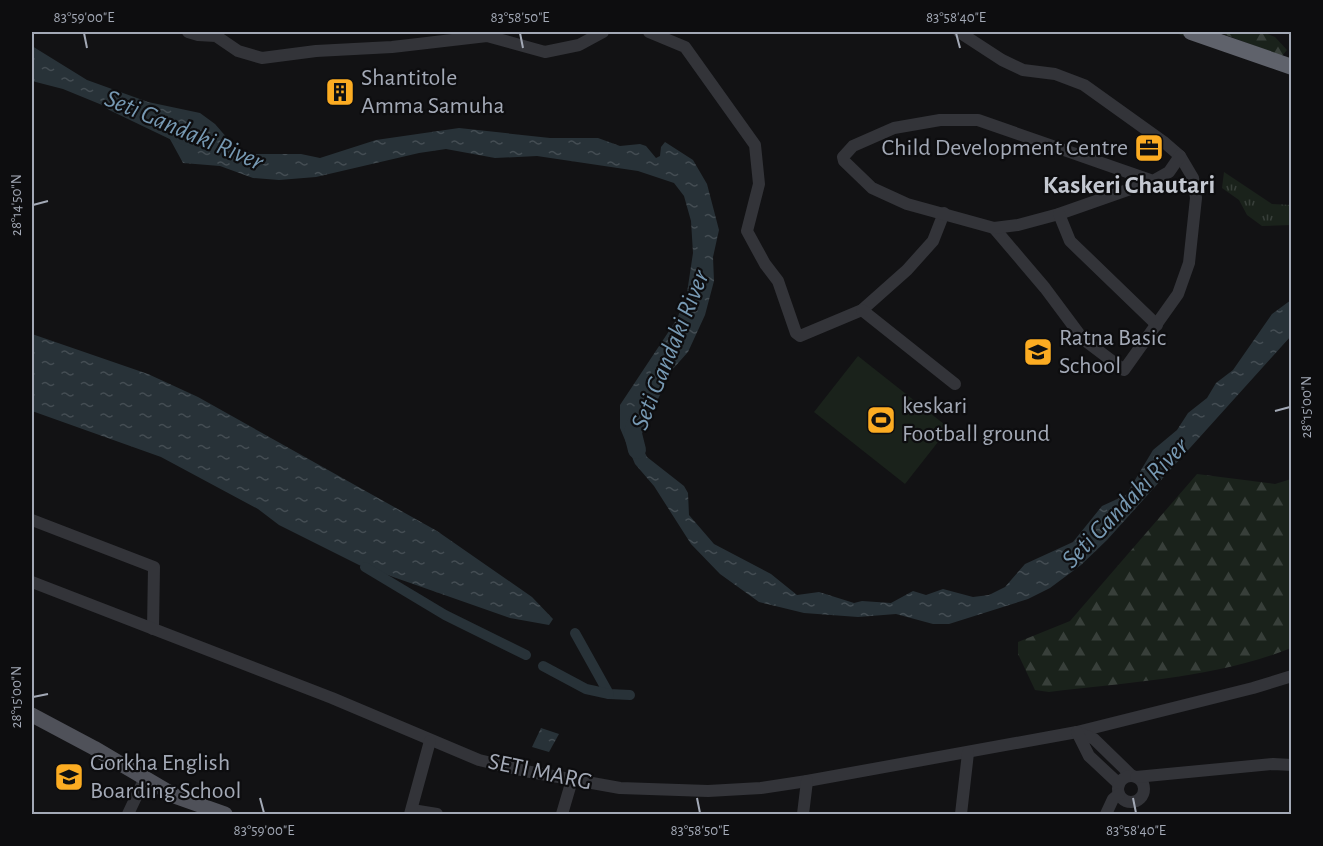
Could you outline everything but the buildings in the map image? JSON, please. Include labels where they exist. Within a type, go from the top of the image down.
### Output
[{"type":"highway","points":[[1191,32],[1292,67]]},
{"type":"main road","points":[[32,715],[177,797],[225,814]]},
{"type":"street","points":[[188,32],[216,36],[238,51],[262,58],[487,36],[545,52],[579,45],[603,32]]},
{"type":"street","points":[[649,32],[685,47],[755,145],[759,184],[747,231],[765,264],[778,281],[796,333],[800,336],[862,310],[896,277],[907,270],[933,241],[944,213]]},
{"type":"street","points":[[959,32],[1002,60],[1023,70],[1054,74],[1084,85],[1180,156],[1193,178],[1196,198],[1195,226],[1189,263],[1178,294],[1124,370],[1083,339],[1045,288],[994,228]]},
{"type":"street","points":[[1153,181],[978,120],[919,122],[894,128],[853,146],[843,157],[844,161],[872,188],[907,204],[994,228],[1018,225],[1059,214],[1153,181],[1169,172],[1180,156]]},
{"type":"street","points":[[1059,214],[1070,241],[1158,325]]},
{"type":"street","points":[[862,310],[955,384]]},
{"type":"street","points":[[32,520],[154,567],[153,629]]},
{"type":"street","name":"SETI MARG","points":[[32,582],[332,698],[430,741],[479,759],[572,780],[620,788],[708,791],[761,788],[807,781],[1077,732],[1292,676]]},
{"type":"street","points":[[1077,732],[1094,740],[1144,786],[1140,798],[1129,802],[1089,756],[1077,732]]},
{"type":"street","points":[[430,741],[411,812],[437,814]]},
{"type":"street","points":[[961,814],[968,753]]},
{"type":"street","points":[[1106,814],[1124,778],[1272,764],[1292,765]]},
{"type":"street","points":[[128,814],[144,780]]},
{"type":"street","points":[[562,814],[572,780]]},
{"type":"street","points":[[803,814],[807,781]]},
{"type":"green space","points":[[1173,32],[1218,32],[1195,40]]},
{"type":"green space","points":[[1218,32],[1263,32],[1275,37],[1287,50],[1282,56]]},
{"type":"green space","points":[[1224,172],[1272,204],[1291,205],[1291,225],[1262,226],[1247,215],[1239,200],[1222,188]]},
{"type":"green space","name":"keskari Football ground","points":[[858,356],[949,428],[905,484],[814,412]]},
{"type":"green space","points":[[1197,474],[1275,484],[1291,479],[1291,648],[1233,666],[1172,678],[1049,692],[1035,690],[1018,654],[1018,642],[1070,621]]},
{"type":"water","points":[[32,46],[87,80],[148,102],[200,113],[215,124],[235,147],[253,154],[301,154],[320,158],[376,140],[459,128],[550,138],[598,138],[620,146],[640,144],[646,146],[656,158],[660,156],[661,147],[665,142],[693,160],[707,184],[719,230],[713,257],[714,281],[705,315],[688,352],[639,407],[635,424],[637,437],[647,457],[684,486],[688,493],[689,515],[714,544],[771,574],[797,595],[819,592],[854,603],[862,601],[891,603],[913,591],[926,595],[943,589],[973,597],[989,595],[1005,587],[1025,564],[1073,542],[1102,506],[1126,495],[1153,450],[1177,430],[1188,413],[1207,398],[1216,383],[1233,370],[1272,314],[1291,300],[1291,336],[1107,540],[1081,565],[1050,588],[1028,599],[949,624],[933,624],[896,614],[858,617],[804,613],[759,602],[720,574],[691,544],[654,486],[635,464],[620,428],[620,405],[677,319],[687,293],[693,253],[691,221],[684,196],[674,183],[638,171],[537,156],[495,158],[446,149],[316,177],[279,180],[253,178],[220,166],[183,163],[159,119],[107,107],[63,89],[32,81]]},
{"type":"water","points":[[32,334],[148,374],[198,397],[437,531],[532,597],[553,619],[549,625],[510,618],[359,565],[279,525],[258,509],[161,457],[32,411]]},
{"type":"water","points":[[541,728],[559,734],[549,752],[532,747]]},
{"type":"waterway","name":"Seti Gandaki River","points":[[113,102],[186,137]]},
{"type":"waterway","name":"Seti Gandaki River","points":[[637,450],[633,434],[634,428],[662,370]]},
{"type":"waterway","points":[[365,567],[445,615],[526,655]]},
{"type":"waterway","points":[[575,633],[609,694],[630,695]]},
{"type":"waterway","points":[[543,666],[586,689],[609,694]]},
{"type":"place","name":"Shantitole Amma Samuha","points":[[340,92]]},
{"type":"place","name":"Child Development Centre","points":[[1149,148]]},
{"type":"place","name":"Ratna Basic School","points":[[1038,352]]},
{"type":"place","name":"keskari Football ground","points":[[881,420]]},
{"type":"place","name":"Gorkha English Boarding School","points":[[69,777]]},
{"type":"district","name":"Kaskeri Chautari","points":[[1129,185]]}]
